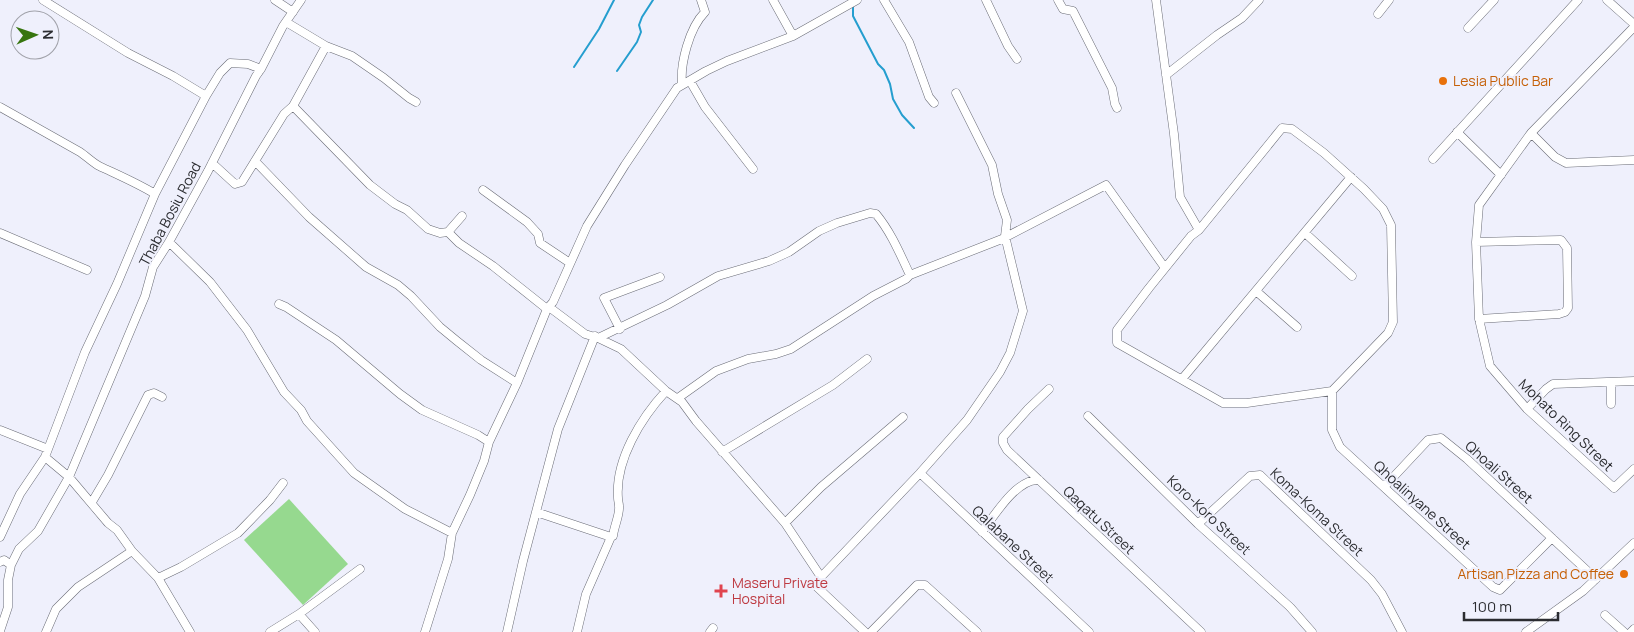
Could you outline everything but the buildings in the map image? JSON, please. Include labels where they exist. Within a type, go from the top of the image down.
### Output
[{"type":"street","points":[[43,0],[128,53],[173,76],[206,96]]},
{"type":"street","points":[[275,0],[292,12]]},
{"type":"street","name":"Thaba Bosiu Road","points":[[0,631],[8,607],[8,580],[11,565],[20,550],[38,531],[70,477],[145,296],[153,267],[169,242],[212,163],[256,76],[286,22],[301,0]]},
{"type":"street","points":[[682,85],[681,74],[688,47],[698,19],[705,12],[701,0]]},
{"type":"street","points":[[773,0],[793,36]]},
{"type":"street","points":[[426,632],[448,559],[452,533],[484,461],[489,442],[517,383],[548,308],[553,302],[587,226],[625,165],[678,88],[682,85],[727,61],[793,36],[857,0]]},
{"type":"street","points":[[884,0],[909,42],[929,97],[934,102]]},
{"type":"street","points":[[986,0],[1008,46],[1017,59]]},
{"type":"street","points":[[1058,0],[1063,10],[1073,11],[1112,88],[1117,108]]},
{"type":"street","points":[[1156,0],[1180,197],[1199,230]]},
{"type":"street","points":[[1166,76],[1217,35],[1242,18],[1259,0]]},
{"type":"street","points":[[1378,14],[1389,0]]},
{"type":"street","points":[[1468,28],[1494,0]]},
{"type":"street","points":[[1434,159],[1578,0]]},
{"type":"street","points":[[1607,0],[1634,26]]},
{"type":"street","points":[[286,22],[326,46],[352,56],[416,102]]},
{"type":"street","name":"Mohato Ring Street","points":[[1634,26],[1531,133],[1479,205],[1476,242],[1479,319],[1490,366],[1527,409],[1614,488],[1634,469]]},
{"type":"street","points":[[212,163],[235,184],[242,182],[284,114],[293,106],[326,46]]},
{"type":"street","points":[[0,536],[20,494],[46,453],[85,352],[156,194],[206,96],[220,73],[230,64],[248,64],[261,69]]},
{"type":"street","points":[[690,81],[705,106],[753,169]]},
{"type":"street","points":[[865,632],[817,587],[821,577],[920,473],[967,420],[1000,372],[1010,353],[1024,311],[1006,236],[1007,220],[998,194],[992,166],[956,93]]},
{"type":"street","points":[[293,106],[370,185],[395,204],[407,210],[428,229],[440,233],[448,232],[462,216]]},
{"type":"street","points":[[0,107],[80,152],[96,164],[156,194]]},
{"type":"street","points":[[1282,128],[1292,129],[1351,178],[1383,209],[1391,225],[1393,322],[1388,333],[1332,391],[1247,403],[1223,403],[1117,343],[1117,330],[1191,236],[1199,230],[1282,128]]},
{"type":"street","points":[[1457,132],[1501,175]]},
{"type":"street","points":[[1531,133],[1555,157],[1566,163],[1634,160]]},
{"type":"street","points":[[255,161],[309,216],[366,267],[398,284],[440,327],[481,360],[517,383]]},
{"type":"street","points":[[1182,380],[1351,178]]},
{"type":"street","points":[[678,398],[716,371],[748,359],[791,349],[873,296],[906,280],[910,275],[1002,239],[1106,185],[1165,268]]},
{"type":"street","points":[[483,190],[527,222],[538,234],[540,243],[570,263]]},
{"type":"street","points":[[507,632],[523,561],[558,430],[597,337],[620,329],[718,276],[769,261],[789,252],[820,231],[837,223],[870,213],[876,214],[881,220],[895,242],[910,275]]},
{"type":"street","points":[[448,232],[459,244],[493,266],[585,334],[597,337],[621,349],[666,391],[678,398],[722,452],[785,523],[821,577]]},
{"type":"street","points":[[0,233],[87,270]]},
{"type":"street","points":[[1305,233],[1352,276]]},
{"type":"street","points":[[1476,242],[1561,240],[1567,248],[1568,308],[1565,312],[1559,314],[1479,319]]},
{"type":"street","points":[[169,242],[210,282],[247,330],[284,392],[301,410],[307,421],[354,473],[405,510],[452,533]]},
{"type":"street","points":[[620,329],[604,298],[660,277]]},
{"type":"street","points":[[1256,291],[1297,327]]},
{"type":"street","points":[[279,304],[336,340],[422,410],[478,435],[489,442]]},
{"type":"street","points":[[722,452],[834,385],[867,359]]},
{"type":"street","points":[[1527,409],[1546,388],[1553,384],[1634,381]]},
{"type":"street","points":[[1611,382],[1611,404]]},
{"type":"street","name":"Qaqatu Street","points":[[1049,389],[1003,437],[1003,443],[1007,450],[1201,632]]},
{"type":"street","points":[[577,632],[586,594],[611,537],[614,536],[620,507],[618,497],[619,476],[629,443],[654,404],[666,391]]},
{"type":"street","name":"Qhoalinyane Street","points":[[1332,391],[1332,430],[1340,447],[1493,587],[1500,590],[1552,538]]},
{"type":"street","points":[[92,502],[108,475],[148,395],[154,393],[162,397]]},
{"type":"street","name":"Koro-Koro Street","points":[[1088,416],[1198,524],[1290,606],[1312,632]]},
{"type":"street","points":[[785,523],[822,487],[903,417]]},
{"type":"street","points":[[0,430],[46,453],[70,477],[108,523],[117,530],[132,551],[158,578],[187,631]]},
{"type":"street","name":"Qhoali Street","points":[[1384,487],[1428,440],[1441,438],[1467,459],[1596,579]]},
{"type":"street","name":"Qalabane Street","points":[[920,473],[1089,632]]},
{"type":"street","name":"Koma-Koma Street","points":[[1198,524],[1250,476],[1260,475],[1371,580],[1382,594],[1402,632]]},
{"type":"street","points":[[982,532],[1018,488],[1031,480],[1039,480]]},
{"type":"street","points":[[158,578],[238,534],[283,483]]},
{"type":"street","points":[[536,512],[611,537]]},
{"type":"street","points":[[1526,632],[1575,597],[1634,543]]},
{"type":"street","points":[[46,632],[56,609],[78,587],[132,551]]},
{"type":"street","points":[[0,562],[4,560],[11,565]]},
{"type":"street","points":[[270,632],[299,614],[360,569]]},
{"type":"street","points":[[871,632],[917,585],[921,584],[925,585],[977,632]]},
{"type":"street","points":[[299,614],[315,632]]},
{"type":"street","points":[[1605,615],[1624,632]]},
{"type":"street","points":[[1536,626],[1542,632]]},
{"type":"green space","points":[[289,499],[348,564],[303,605],[244,540]]},
{"type":"waterway","points":[[574,67],[599,29],[614,0]]},
{"type":"waterway","points":[[617,71],[637,42],[641,32],[639,25],[642,17],[653,0]]},
{"type":"waterway","points":[[853,6],[853,16],[878,64],[884,70],[890,84],[893,99],[902,115],[914,128]]},
{"type":"place","name":"Lesia Public Bar","points":[[1443,81]]},
{"type":"place","name":"Artisan Pizza and Coffee","points":[[1624,574]]},
{"type":"place","name":"Maseru Private Hospital","points":[[721,591]]}]
